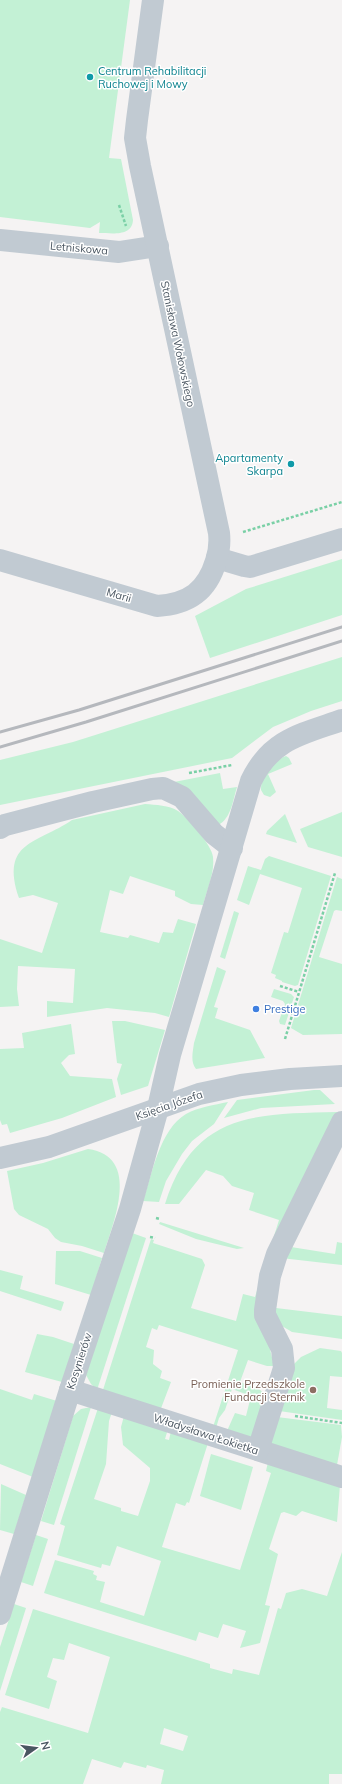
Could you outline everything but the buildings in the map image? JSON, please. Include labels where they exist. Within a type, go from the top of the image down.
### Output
[{"type":"street","name":"Stanisława Wołowskiego","points":[[153,0],[135,138],[186,378],[200,452],[219,533],[220,540],[217,558]]},
{"type":"street","name":"Letniskowa","points":[[0,240],[119,252],[158,246]]},
{"type":"street","points":[[217,558],[250,567],[342,539]]},
{"type":"street","name":"Marii","points":[[0,560],[157,606],[181,602],[197,594],[206,585],[213,571],[217,558]]},
{"type":"street","name":"Kosynierów","points":[[0,1614],[70,1390],[130,1209],[158,1108],[170,1055],[254,773],[269,753],[278,746],[306,732],[342,720]]},
{"type":"street","points":[[0,828],[5,825],[93,802],[158,789],[168,790],[182,797],[214,834],[232,848]]},
{"type":"street","name":"Księcia Józefa","points":[[0,1158],[49,1147],[199,1094],[241,1085],[290,1078],[342,1076]]},
{"type":"street","points":[[258,1450],[280,1382],[284,1359],[278,1338],[265,1316],[270,1276],[277,1254],[340,1131]]},
{"type":"street","name":"Władysława Łokietka","points":[[70,1390],[342,1477]]},
{"type":"path","points":[[119,205],[127,230]]},
{"type":"path","points":[[240,533],[342,502]]},
{"type":"path","points":[[158,789],[168,777],[234,765],[254,773]]},
{"type":"path","points":[[285,1039],[335,873]]},
{"type":"path","points":[[280,986],[299,992]]},
{"type":"path","points":[[156,1218],[160,1219]]},
{"type":"path","points":[[150,1237],[154,1238]]},
{"type":"path","points":[[270,1412],[342,1423]]},
{"type":"green space","points":[[0,0],[130,0],[109,158],[121,159],[133,220],[132,225],[125,232],[99,233],[100,222],[90,228],[0,217]]},
{"type":"green space","points":[[342,559],[342,615],[210,658],[195,616],[246,589]]},
{"type":"green space","points":[[342,657],[342,701],[311,711],[273,727],[232,758],[0,805],[0,760],[73,742]]},
{"type":"green space","points":[[286,756],[292,764],[268,774],[276,792],[270,797],[264,795],[261,790],[261,785],[265,775],[277,761]]},
{"type":"green space","points":[[220,773],[223,789],[237,787],[229,814],[218,825],[174,782]]},
{"type":"green space","points":[[145,804],[167,806],[178,811],[188,819],[204,839],[212,852],[213,857],[212,875],[203,905],[191,904],[175,896],[175,891],[130,876],[123,894],[110,890],[100,932],[128,938],[130,935],[159,943],[163,932],[173,933],[178,919],[196,924],[169,1017],[155,1013],[107,1008],[47,1017],[47,1001],[73,1003],[75,969],[18,966],[17,989],[19,1006],[0,1007],[0,939],[42,953],[58,903],[33,895],[19,898],[14,879],[14,865],[18,855],[25,847],[35,840],[72,820]]},
{"type":"green space","points":[[342,812],[342,857],[308,847],[300,829]]},
{"type":"green space","points":[[285,814],[297,843],[266,834],[267,831]]},
{"type":"green space","points":[[269,856],[331,876],[298,985],[295,986],[282,982],[275,978],[276,975],[271,973],[284,932],[288,933],[302,888],[260,874],[249,905],[237,900],[248,866],[261,870],[265,859]]},
{"type":"green space","points":[[337,877],[342,879],[342,911],[334,911],[319,957],[342,964],[342,1034],[303,1035],[291,1028]]},
{"type":"green space","points":[[234,911],[239,913],[225,959],[220,957]]},
{"type":"green space","points":[[217,967],[226,971],[214,1007],[218,1008],[215,1018],[250,1030],[265,1058],[196,1069],[192,1060],[194,1043]]},
{"type":"green space","points":[[274,989],[291,994],[294,997],[285,1025],[280,1024],[279,1021],[285,1004],[283,1001],[271,997]]},
{"type":"green space","points":[[112,1021],[125,1021],[165,1030],[148,1086],[121,1095],[117,1079],[122,1064],[117,1063]]},
{"type":"green space","points":[[71,1024],[75,1054],[69,1055],[61,1063],[70,1076],[112,1079],[116,1097],[62,1118],[10,1133],[7,1124],[2,1125],[0,1120],[0,1049],[24,1048],[22,1033]]},
{"type":"green space","points":[[320,1090],[335,1104],[261,1108],[224,1118],[237,1100]]},
{"type":"green space","points":[[228,1102],[214,1124],[192,1141],[182,1154],[166,1181],[159,1202],[143,1201],[163,1141],[177,1121],[186,1114],[196,1110],[207,1106]]},
{"type":"green space","points":[[337,1112],[337,1116],[272,1252],[269,1345],[274,1366],[267,1366],[248,1360],[240,1382],[259,1389],[269,1398],[254,1440],[227,1431],[235,1413],[246,1416],[251,1396],[232,1389],[225,1410],[219,1418],[216,1428],[213,1427],[238,1350],[159,1325],[157,1330],[152,1328],[146,1347],[154,1350],[153,1364],[162,1371],[160,1378],[171,1382],[160,1411],[102,1393],[151,1239],[154,1240],[153,1243],[202,1259],[205,1265],[191,1308],[236,1321],[243,1294],[255,1297],[279,1220],[249,1210],[254,1193],[232,1186],[223,1176],[206,1170],[179,1204],[165,1204],[177,1174],[193,1151],[211,1135],[231,1124],[254,1118],[280,1114]]},
{"type":"green space","points":[[88,1149],[104,1154],[114,1164],[119,1177],[120,1192],[117,1208],[104,1253],[82,1246],[61,1242],[55,1238],[48,1229],[19,1215],[14,1209],[7,1171],[43,1163]]},
{"type":"green space","points":[[160,1222],[244,1248],[237,1249],[196,1239],[159,1224]]},
{"type":"green space","points":[[132,1233],[146,1238],[97,1390],[91,1384],[86,1375]]},
{"type":"green space","points":[[337,1242],[342,1243],[342,1265],[281,1258],[283,1251],[291,1247],[335,1254]]},
{"type":"green space","points":[[56,1251],[80,1251],[102,1258],[91,1295],[55,1284]]},
{"type":"green space","points":[[281,1261],[276,1308],[342,1316],[342,1339],[292,1332],[282,1326],[271,1307]]},
{"type":"green space","points":[[0,1270],[23,1276],[20,1289],[64,1302],[61,1311],[0,1291]]},
{"type":"green space","points":[[37,1334],[53,1337],[74,1344],[62,1382],[25,1372]]},
{"type":"green space","points":[[320,1348],[341,1351],[342,1353],[342,1377],[330,1376],[327,1408],[342,1410],[342,1420],[279,1411],[294,1364],[301,1357]]},
{"type":"green space","points":[[0,1389],[32,1400],[34,1394],[57,1401],[33,1477],[0,1464]]},
{"type":"green space","points":[[91,1407],[54,1525],[41,1521],[73,1416],[81,1409]]},
{"type":"green space","points":[[98,1408],[112,1412],[109,1421],[106,1464],[94,1499],[121,1508],[121,1511],[138,1516],[150,1481],[150,1468],[123,1445],[121,1427],[124,1416],[168,1429],[165,1439],[169,1440],[171,1431],[208,1443],[189,1503],[187,1502],[185,1506],[176,1503],[162,1547],[240,1570],[271,1473],[266,1471],[268,1462],[340,1485],[337,1522],[302,1511],[296,1516],[284,1512],[281,1513],[269,1549],[278,1554],[265,1605],[270,1606],[260,1643],[240,1648],[246,1631],[223,1624],[218,1638],[199,1632],[196,1641],[44,1593],[55,1560],[94,1571],[93,1574],[97,1576],[96,1580],[105,1582],[100,1602],[144,1616],[161,1561],[117,1546],[110,1566],[102,1564],[101,1568],[57,1555],[65,1526],[60,1524]]},
{"type":"green space","points":[[277,1417],[341,1425],[342,1437],[337,1465],[266,1444]]},
{"type":"green space","points":[[211,1454],[253,1467],[241,1510],[200,1496]]},
{"type":"green space","points":[[1,1484],[26,1495],[14,1534],[0,1530]]},
{"type":"green space","points":[[36,1535],[48,1539],[33,1586],[21,1582]]},
{"type":"green space","points":[[342,1552],[342,1774],[329,1774],[329,1784],[161,1784],[164,1770],[147,1765],[146,1768],[124,1762],[121,1768],[92,1759],[83,1784],[0,1784],[0,1712],[2,1707],[88,1733],[110,1657],[69,1643],[64,1660],[53,1658],[47,1677],[57,1681],[49,1709],[5,1695],[33,1609],[210,1664],[210,1668],[232,1674],[233,1669],[259,1675],[278,1608],[281,1609],[286,1593],[302,1589],[327,1596]],"holes":[[[164,1728],[188,1736],[183,1751],[160,1744]]]},
{"type":"green space","points":[[14,1604],[26,1608],[0,1691],[0,1647]]},
{"type":"railway","points":[[0,732],[79,710],[342,627]]},
{"type":"railway","points":[[0,747],[86,722],[342,641]]},
{"type":"place","name":"Centrum Rehabilitacji Ruchowej i Mowy","points":[[90,77]]},
{"type":"place","name":"Apartamenty Skarpa","points":[[291,464]]},
{"type":"place","name":"Prestige","points":[[256,1009]]},
{"type":"place","name":"Promienie Przedszkole Fundacji Sternik","points":[[313,1390]]}]
